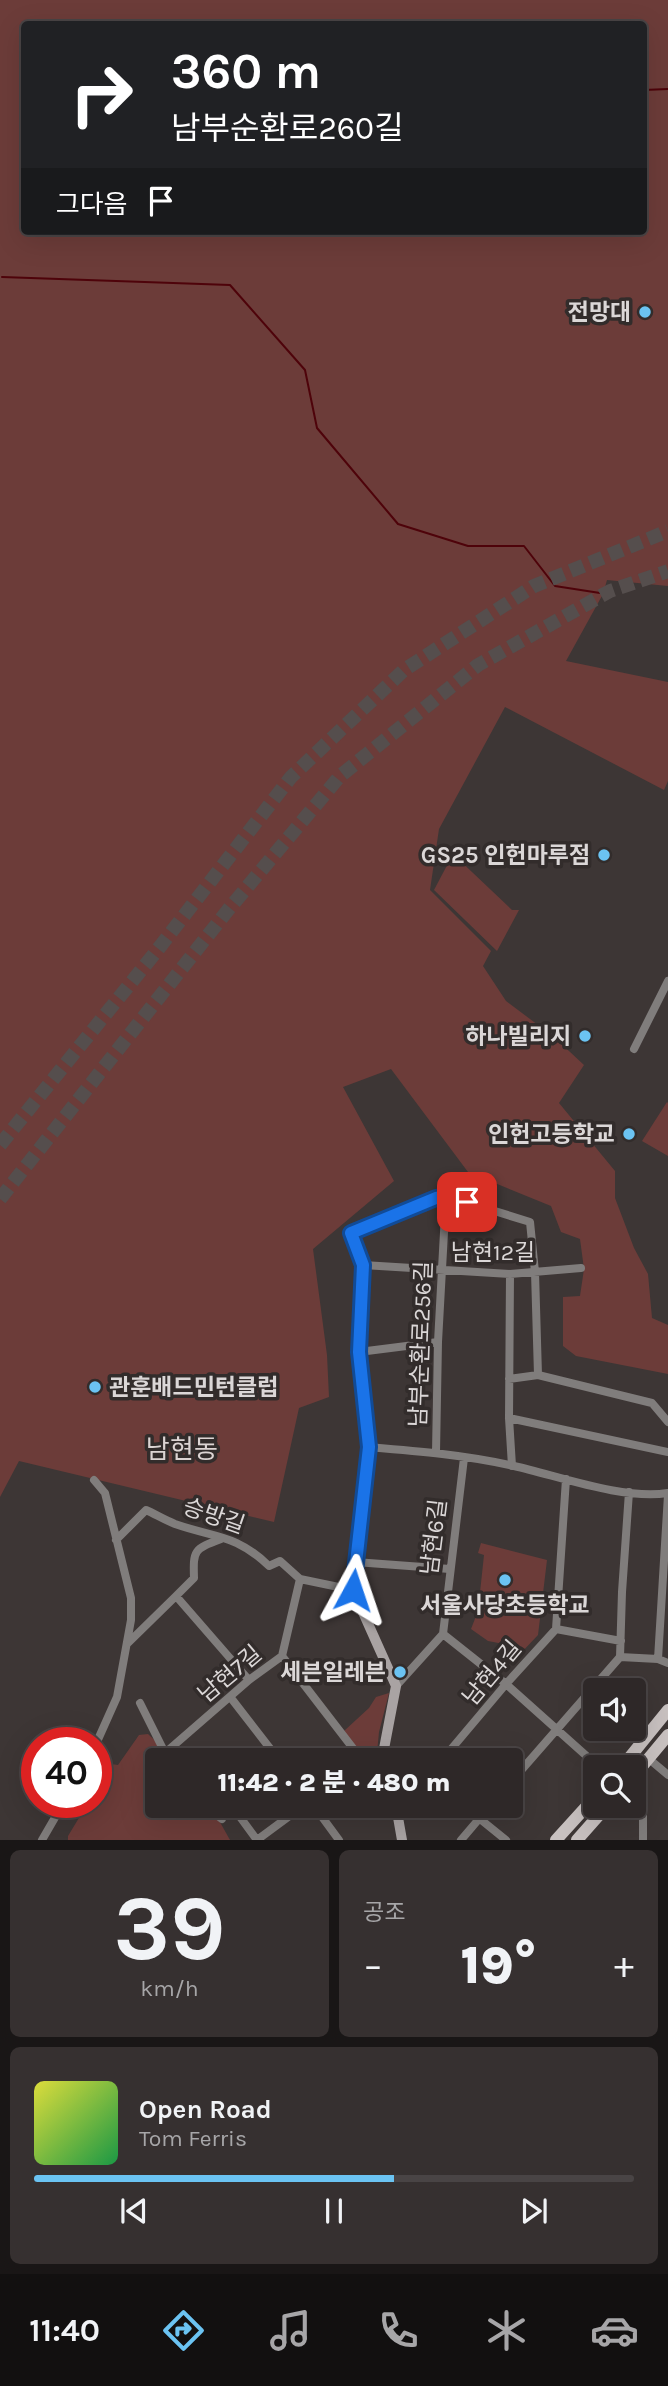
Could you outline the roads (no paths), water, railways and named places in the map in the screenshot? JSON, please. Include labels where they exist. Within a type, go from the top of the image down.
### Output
[{"type":"main road","points":[[632,1755],[668,1710]]},
{"type":"main road","points":[[646,1762],[668,1735]]},
{"type":"main road","points":[[556,1840],[583,1810]]},
{"type":"main road","points":[[583,1838],[598,1818]]},
{"type":"street","points":[[634,1049],[668,982]]},
{"type":"street","points":[[396,1686],[353,1590],[369,1447],[359,1352],[363,1265],[351,1233],[446,1196],[530,1222],[535,1272],[538,1375]]},
{"type":"street","name":"남부순환로256길","points":[[436,1452],[438,1342],[446,1196]]},
{"type":"street","name":"남현12길","points":[[363,1265],[510,1274],[581,1268]]},
{"type":"street","points":[[510,1274],[509,1418],[512,1465]]},
{"type":"street","points":[[359,1352],[438,1342]]},
{"type":"street","points":[[509,1379],[538,1375],[652,1403],[668,1422]]},
{"type":"street","points":[[509,1418],[668,1452]]},
{"type":"street","name":"남부순환로256길","points":[[369,1447],[436,1452],[512,1465],[629,1492],[668,1494]]},
{"type":"street","name":"남현6길","points":[[443,1634],[464,1458]]},
{"type":"street","points":[[566,1479],[556,1629],[621,1641]]},
{"type":"street","points":[[94,1480],[105,1493],[131,1598],[131,1620],[117,1698],[104,1727]]},
{"type":"street","points":[[523,1768],[620,1657],[629,1492]]},
{"type":"street","points":[[658,1659],[668,1494]]},
{"type":"street","name":"승방길","points":[[116,1540],[145,1510],[175,1524],[221,1536],[252,1550],[269,1566],[280,1562],[300,1579]]},
{"type":"street","points":[[127,1643],[194,1578],[193,1558],[197,1552],[221,1539]]},
{"type":"street","points":[[355,1562],[450,1569]]},
{"type":"street","points":[[300,1579],[353,1590]]},
{"type":"street","name":"남현7길","points":[[177,1748],[249,1681],[282,1656],[300,1579]]},
{"type":"street","points":[[176,1596],[249,1681]]},
{"type":"street","name":"남현4길","points":[[452,1748],[556,1629]]},
{"type":"street","points":[[386,1748],[396,1686],[443,1634],[506,1684],[585,1755]]},
{"type":"street","points":[[282,1656],[353,1748]]},
{"type":"street","points":[[620,1657],[658,1659],[668,1663]]},
{"type":"street","points":[[231,1698],[270,1748]]},
{"type":"street","name":"남현7길","points":[[140,1703],[162,1748]]},
{"type":"street","points":[[649,1759],[668,1775]]},
{"type":"street","points":[[42,1840],[55,1818]]},
{"type":"street","points":[[241,1818],[257,1840],[268,1837],[289,1818]]},
{"type":"street","points":[[323,1818],[339,1840]]},
{"type":"street","points":[[398,1818],[402,1840]]},
{"type":"street","points":[[643,1818],[643,1840]]},
{"type":"street","points":[[461,1840],[479,1819],[506,1840]]},
{"type":"waterway","points":[[647,90],[668,89]]},
{"type":"waterway","points":[[2,277],[230,285],[305,370],[317,428],[398,524],[468,546],[524,546],[555,586],[600,593]]},
{"type":"tunnel","points":[[0,1145],[159,948],[291,777],[404,670],[534,586],[668,531]]},
{"type":"tunnel","points":[[0,1199],[228,910],[340,776],[478,665],[610,591],[668,571]]},
{"type":"place","name":"전망대","points":[[645,312]]},
{"type":"place","name":"GS25 인헌마루점","points":[[604,855]]},
{"type":"place","name":"하나빌리지","points":[[585,1036]]},
{"type":"place","name":"인헌고등학교","points":[[629,1134]]},
{"type":"place","name":"관훈배드민턴클럽","points":[[95,1387]]},
{"type":"place","name":"서울사당초등학교","points":[[505,1580]]},
{"type":"place","name":"세븐일레븐","points":[[400,1672]]},
{"type":"district","name":"남현동","points":[[182,1449]]}]
